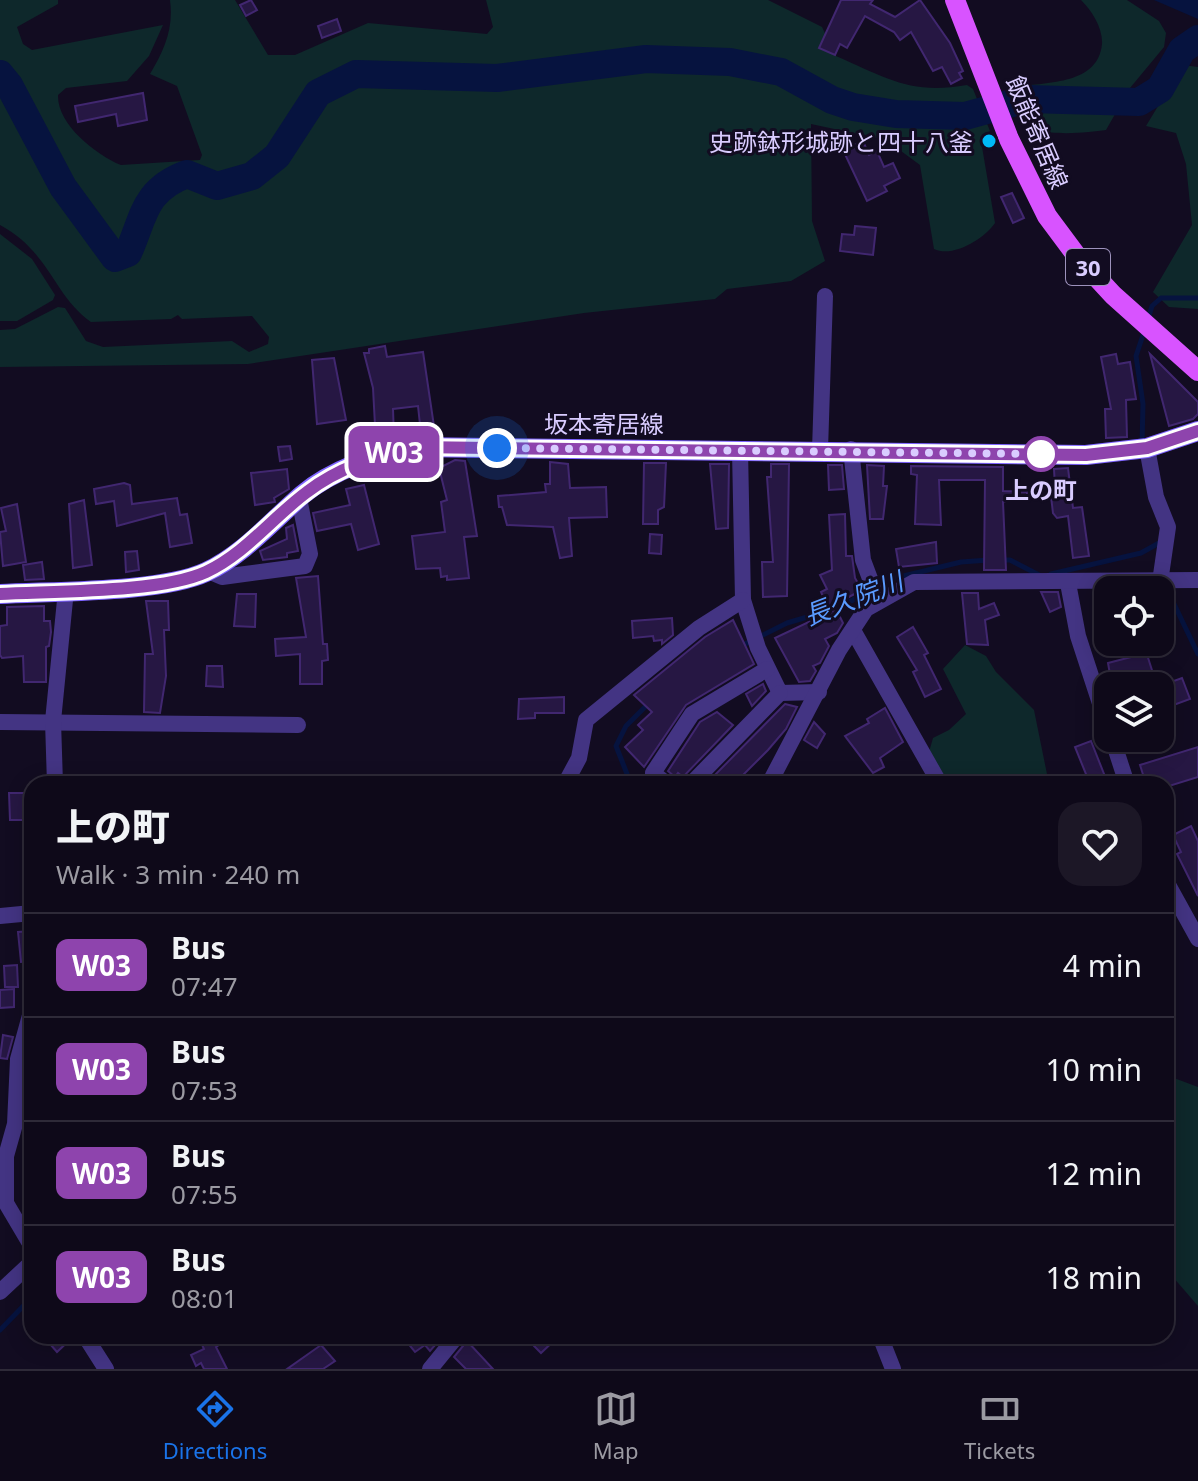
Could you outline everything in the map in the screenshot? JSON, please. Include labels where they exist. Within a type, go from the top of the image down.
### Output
[{"type":"main road","name":"飯能寄居線","points":[[955,0],[1009,139],[1047,216],[1076,255],[1113,295],[1198,371]]},
{"type":"main road","name":"坂本寄居線","points":[[0,594],[168,583],[208,571],[226,561],[299,498],[347,468],[378,455],[413,447],[851,449],[1065,455],[1147,448],[1198,431]]},
{"type":"street","points":[[820,450],[825,296]]},
{"type":"street","points":[[1147,448],[1156,497],[1168,527],[1161,576]]},
{"type":"street","points":[[851,449],[868,581],[877,598]]},
{"type":"street","points":[[740,450],[743,600],[758,648],[780,693]]},
{"type":"street","points":[[208,571],[222,577],[305,566],[310,554],[299,498]]},
{"type":"street","points":[[773,776],[839,650],[877,598],[914,582],[936,580],[1094,583]]},
{"type":"street","points":[[1174,581],[1198,580]]},
{"type":"street","points":[[1068,583],[1078,636],[1094,685]]},
{"type":"street","points":[[55,776],[53,721],[66,590]]},
{"type":"street","points":[[569,776],[579,758],[586,720],[699,628],[743,600]]},
{"type":"street","points":[[854,632],[935,776]]},
{"type":"street","points":[[657,776],[653,773],[692,714],[767,669]]},
{"type":"street","points":[[699,776],[780,693],[819,692]]},
{"type":"street","points":[[0,722],[298,725]]},
{"type":"street","points":[[1117,752],[1124,776]]},
{"type":"street","points":[[1174,896],[1198,939]]},
{"type":"street","points":[[0,916],[24,914]]},
{"type":"street","points":[[24,1037],[18,1059],[15,1124],[6,1156],[3,1203],[24,1235]]},
{"type":"street","points":[[0,1292],[24,1270]]},
{"type":"street","points":[[90,1344],[106,1369]]},
{"type":"street","points":[[430,1369],[450,1344]]},
{"type":"street","points":[[883,1344],[893,1369]]},
{"type":"green space","points":[[0,0],[58,0],[58,4],[17,27],[23,44],[32,50],[163,25],[149,56],[127,81],[66,88],[58,95],[64,117],[79,137],[100,154],[121,165],[200,160],[202,155],[177,86],[150,74],[167,39],[171,20],[170,0],[235,0],[268,55],[295,55],[368,23],[487,34],[493,27],[486,0],[768,0],[822,27],[836,56],[870,71],[914,86],[947,88],[967,85],[973,89],[990,131],[981,141],[995,223],[984,235],[959,249],[934,249],[920,165],[886,140],[811,124],[812,221],[825,261],[791,281],[727,289],[715,299],[584,313],[248,364],[0,367],[0,330],[15,329],[58,307],[65,308],[86,341],[103,347],[232,341],[249,352],[268,344],[269,337],[252,316],[182,319],[178,315],[171,319],[91,322],[68,299],[30,248],[0,225]]},
{"type":"green space","points":[[1081,0],[1127,0],[1159,21],[1166,33],[1164,47],[1130,88],[1106,130],[1059,133],[1025,125],[1013,110],[1008,94],[1014,87],[1069,79],[1091,67],[1098,57],[1102,44],[1101,32]]},
{"type":"green space","points":[[1183,65],[1198,67],[1198,309],[1169,307],[1153,292],[1192,225],[1186,164],[1176,133],[1146,126]]},
{"type":"green space","points":[[0,234],[32,259],[55,295],[53,300],[17,321],[0,321]]},
{"type":"green space","points":[[965,645],[986,656],[996,672],[1034,710],[1047,776],[944,776],[929,752],[933,738],[949,730],[966,714],[943,669]]},
{"type":"green space","points":[[1174,1078],[1198,1087],[1198,1306],[1174,1278]]},
{"type":"shaded area","points":[[1154,0],[1198,0],[1198,19]]},
{"type":"building","points":[[251,0],[257,10],[246,16],[240,5]]},
{"type":"building","points":[[841,0],[873,0],[870,4],[895,17],[920,0],[950,43],[963,71],[959,73],[962,78],[951,84],[942,67],[933,71],[911,32],[900,40],[894,32],[865,16],[847,48],[840,44],[835,55],[819,48]]},
{"type":"building","points":[[337,19],[341,31],[322,38],[318,26]]},
{"type":"building","points":[[143,93],[147,120],[118,126],[116,114],[78,122],[75,106]]},
{"type":"building","points":[[832,133],[835,146],[817,149],[815,135]]},
{"type":"building","points":[[863,141],[869,155],[877,151],[884,167],[893,163],[900,178],[884,186],[887,191],[867,201],[843,150]]},
{"type":"building","points":[[1012,193],[1024,218],[1013,223],[1001,197]]},
{"type":"building","points":[[855,226],[876,228],[873,255],[840,251],[842,234],[854,235]]},
{"type":"building","points":[[385,346],[387,357],[423,352],[435,433],[421,434],[418,406],[393,409],[394,438],[376,444],[373,388],[364,353]]},
{"type":"building","points":[[1116,354],[1118,364],[1130,362],[1136,399],[1126,400],[1127,437],[1106,438],[1105,409],[1111,409],[1101,357]]},
{"type":"building","points":[[1150,354],[1198,402],[1198,414],[1193,419],[1169,426]]},
{"type":"building","points":[[334,358],[346,420],[317,424],[312,360]]},
{"type":"building","points":[[290,446],[292,459],[280,461],[278,447]]},
{"type":"building","points":[[455,460],[465,461],[477,536],[464,537],[469,578],[447,580],[447,576],[441,577],[440,568],[416,569],[412,536],[445,532],[441,502],[447,500],[439,468]]},
{"type":"building","points":[[550,462],[568,464],[570,488],[606,487],[607,517],[569,518],[572,556],[560,558],[553,527],[507,525],[502,507],[499,507],[498,496],[546,492],[545,484],[550,484]]},
{"type":"building","points":[[644,463],[666,463],[664,507],[658,510],[658,524],[643,524]]},
{"type":"building","points":[[710,464],[729,464],[728,528],[716,529]]},
{"type":"building","points":[[771,464],[789,464],[787,596],[763,597],[762,562],[773,562],[767,477],[771,477]]},
{"type":"building","points":[[828,465],[842,465],[844,489],[829,490]]},
{"type":"building","points":[[867,465],[884,466],[883,486],[887,486],[883,519],[870,519]]},
{"type":"building","points":[[911,466],[1003,467],[1003,491],[1027,492],[1027,502],[1003,502],[1006,570],[984,570],[985,480],[939,480],[941,525],[915,524],[917,475],[911,474]]},
{"type":"building","points":[[1068,468],[1073,508],[1082,507],[1089,556],[1073,558],[1068,516],[1057,518],[1053,513],[1050,488],[1055,487],[1054,469]]},
{"type":"building","points":[[287,469],[289,489],[274,498],[275,502],[255,505],[251,473]]},
{"type":"building","points":[[124,483],[130,485],[132,504],[177,498],[180,515],[187,514],[192,543],[170,547],[165,513],[117,526],[114,501],[96,504],[94,489]]},
{"type":"building","points":[[364,485],[379,544],[358,550],[351,524],[317,531],[313,513],[350,505],[346,489]]},
{"type":"building","points":[[84,500],[92,565],[73,568],[69,504]]},
{"type":"building","points":[[17,504],[26,562],[3,566],[0,532],[6,531],[1,508]]},
{"type":"building","points":[[845,514],[846,556],[852,556],[855,578],[862,590],[828,608],[821,592],[827,589],[820,575],[832,570],[829,515]]},
{"type":"building","points":[[293,525],[298,551],[287,553],[287,557],[263,560],[260,551],[287,539],[286,528]]},
{"type":"building","points":[[650,534],[662,535],[661,554],[649,553]]},
{"type":"building","points":[[936,542],[937,563],[899,567],[896,549]]},
{"type":"building","points":[[137,551],[139,570],[126,572],[125,552]]},
{"type":"building","points":[[42,562],[44,579],[25,580],[23,565]]},
{"type":"building","points":[[318,576],[323,644],[327,644],[328,660],[322,661],[322,684],[300,684],[300,654],[276,656],[275,639],[306,637],[296,578]]},
{"type":"building","points":[[1041,592],[1058,592],[1061,607],[1050,612]]},
{"type":"building","points":[[962,593],[978,593],[979,609],[994,603],[999,615],[985,620],[988,645],[967,644]]},
{"type":"building","points":[[237,594],[256,594],[255,627],[234,626]]},
{"type":"building","points":[[146,601],[168,601],[169,630],[164,630],[166,676],[160,713],[144,712],[145,654],[153,654]]},
{"type":"building","points":[[44,606],[44,621],[50,621],[51,632],[49,646],[46,647],[46,682],[24,682],[23,656],[2,658],[0,655],[0,626],[7,625],[7,607]]},
{"type":"building","points":[[836,609],[843,623],[837,633],[825,639],[829,646],[820,663],[813,666],[816,671],[810,681],[799,682],[775,638]]},
{"type":"building","points":[[672,618],[673,635],[662,644],[662,640],[654,641],[653,636],[633,638],[632,621]]},
{"type":"building","points":[[733,620],[754,664],[686,705],[644,767],[625,747],[643,730],[638,725],[652,712],[634,695],[705,637]]},
{"type":"building","points":[[913,627],[928,653],[924,655],[941,689],[925,697],[913,672],[917,670],[897,637]]},
{"type":"building","points":[[1147,656],[1153,672],[1110,672],[1108,663]]},
{"type":"building","points":[[207,666],[222,666],[223,687],[206,686]]},
{"type":"building","points":[[1182,678],[1190,699],[1174,705],[1174,681]]},
{"type":"building","points":[[763,684],[766,691],[752,706],[746,694]]},
{"type":"building","points":[[564,697],[564,713],[535,713],[535,718],[518,719],[519,699]]},
{"type":"building","points":[[785,704],[797,707],[786,729],[742,776],[714,776]]},
{"type":"building","points":[[885,708],[903,742],[880,758],[884,767],[873,773],[845,736],[869,723],[867,719]]},
{"type":"building","points":[[717,712],[733,725],[684,776],[678,773],[674,776],[668,771],[700,722]]},
{"type":"building","points":[[814,722],[825,734],[817,748],[804,740]]},
{"type":"building","points":[[1091,741],[1105,776],[1087,776],[1075,747]]},
{"type":"building","points":[[1198,747],[1198,777],[1174,784],[1174,776],[1143,776],[1140,765]]},
{"type":"building","points":[[9,793],[24,793],[24,820],[10,820]]},
{"type":"building","points":[[1191,826],[1198,841],[1198,896],[1177,854],[1181,852],[1174,834]]},
{"type":"building","points":[[18,932],[24,932],[24,962],[21,962]]},
{"type":"building","points":[[17,965],[18,987],[5,987],[4,966]]},
{"type":"building","points":[[14,989],[14,1007],[0,1008],[0,990]]},
{"type":"building","points":[[3,1035],[13,1037],[7,1059],[0,1058]]},
{"type":"building","points":[[50,1344],[66,1344],[57,1352]]},
{"type":"building","points":[[202,1344],[220,1344],[216,1347],[227,1369],[204,1369],[201,1363],[196,1366],[191,1355],[204,1349]]},
{"type":"building","points":[[408,1344],[436,1344],[430,1351],[425,1345],[415,1352]]},
{"type":"building","points":[[465,1344],[470,1344],[493,1369],[466,1369],[454,1357]]},
{"type":"building","points":[[532,1344],[551,1344],[541,1353]]},
{"type":"building","points":[[321,1345],[335,1361],[323,1369],[287,1369]]},
{"type":"waterway","points":[[0,74],[9,85],[63,187],[115,258],[128,253],[147,206],[161,188],[187,174],[217,186],[252,176],[277,156],[318,93],[356,74],[497,78],[646,59],[730,62],[781,72],[832,100],[853,107],[896,114],[965,116],[1027,99],[1139,102],[1160,89],[1182,50],[1198,39]]},
{"type":"waterway","name":"長久院川","points":[[1148,319],[1152,306],[1161,298],[1198,298]]},
{"type":"waterway","name":"長久院川","points":[[1142,445],[1143,404],[1136,356],[1145,329]]},
{"type":"waterway","name":"長久院川","points":[[1051,574],[1141,553],[1159,543]]},
{"type":"waterway","name":"長久院川","points":[[741,646],[787,623],[841,607],[887,580],[961,562],[989,560]]},
{"type":"waterway","name":"長久院川","points":[[999,560],[1010,560],[1041,576]]},
{"type":"waterway","points":[[1174,604],[1198,654]]},
{"type":"waterway","name":"長久院川","points":[[628,776],[616,746],[626,726],[648,704]]},
{"type":"waterway","name":"長久院川","points":[[0,1330],[24,1305]]},
{"type":"bus line","name":"W03","points":[[0,594],[168,583],[202,574],[226,561],[317,484],[378,455],[413,447],[851,449],[1086,455],[1147,448],[1198,431]]},
{"type":"place","name":"史跡鉢形城跡と四十八釜","points":[[989,141]]},
{"type":"place","name":"上の町","points":[[1041,454]]},
{"type":"route","points":[[497,448],[851,449],[1041,454]]}]
